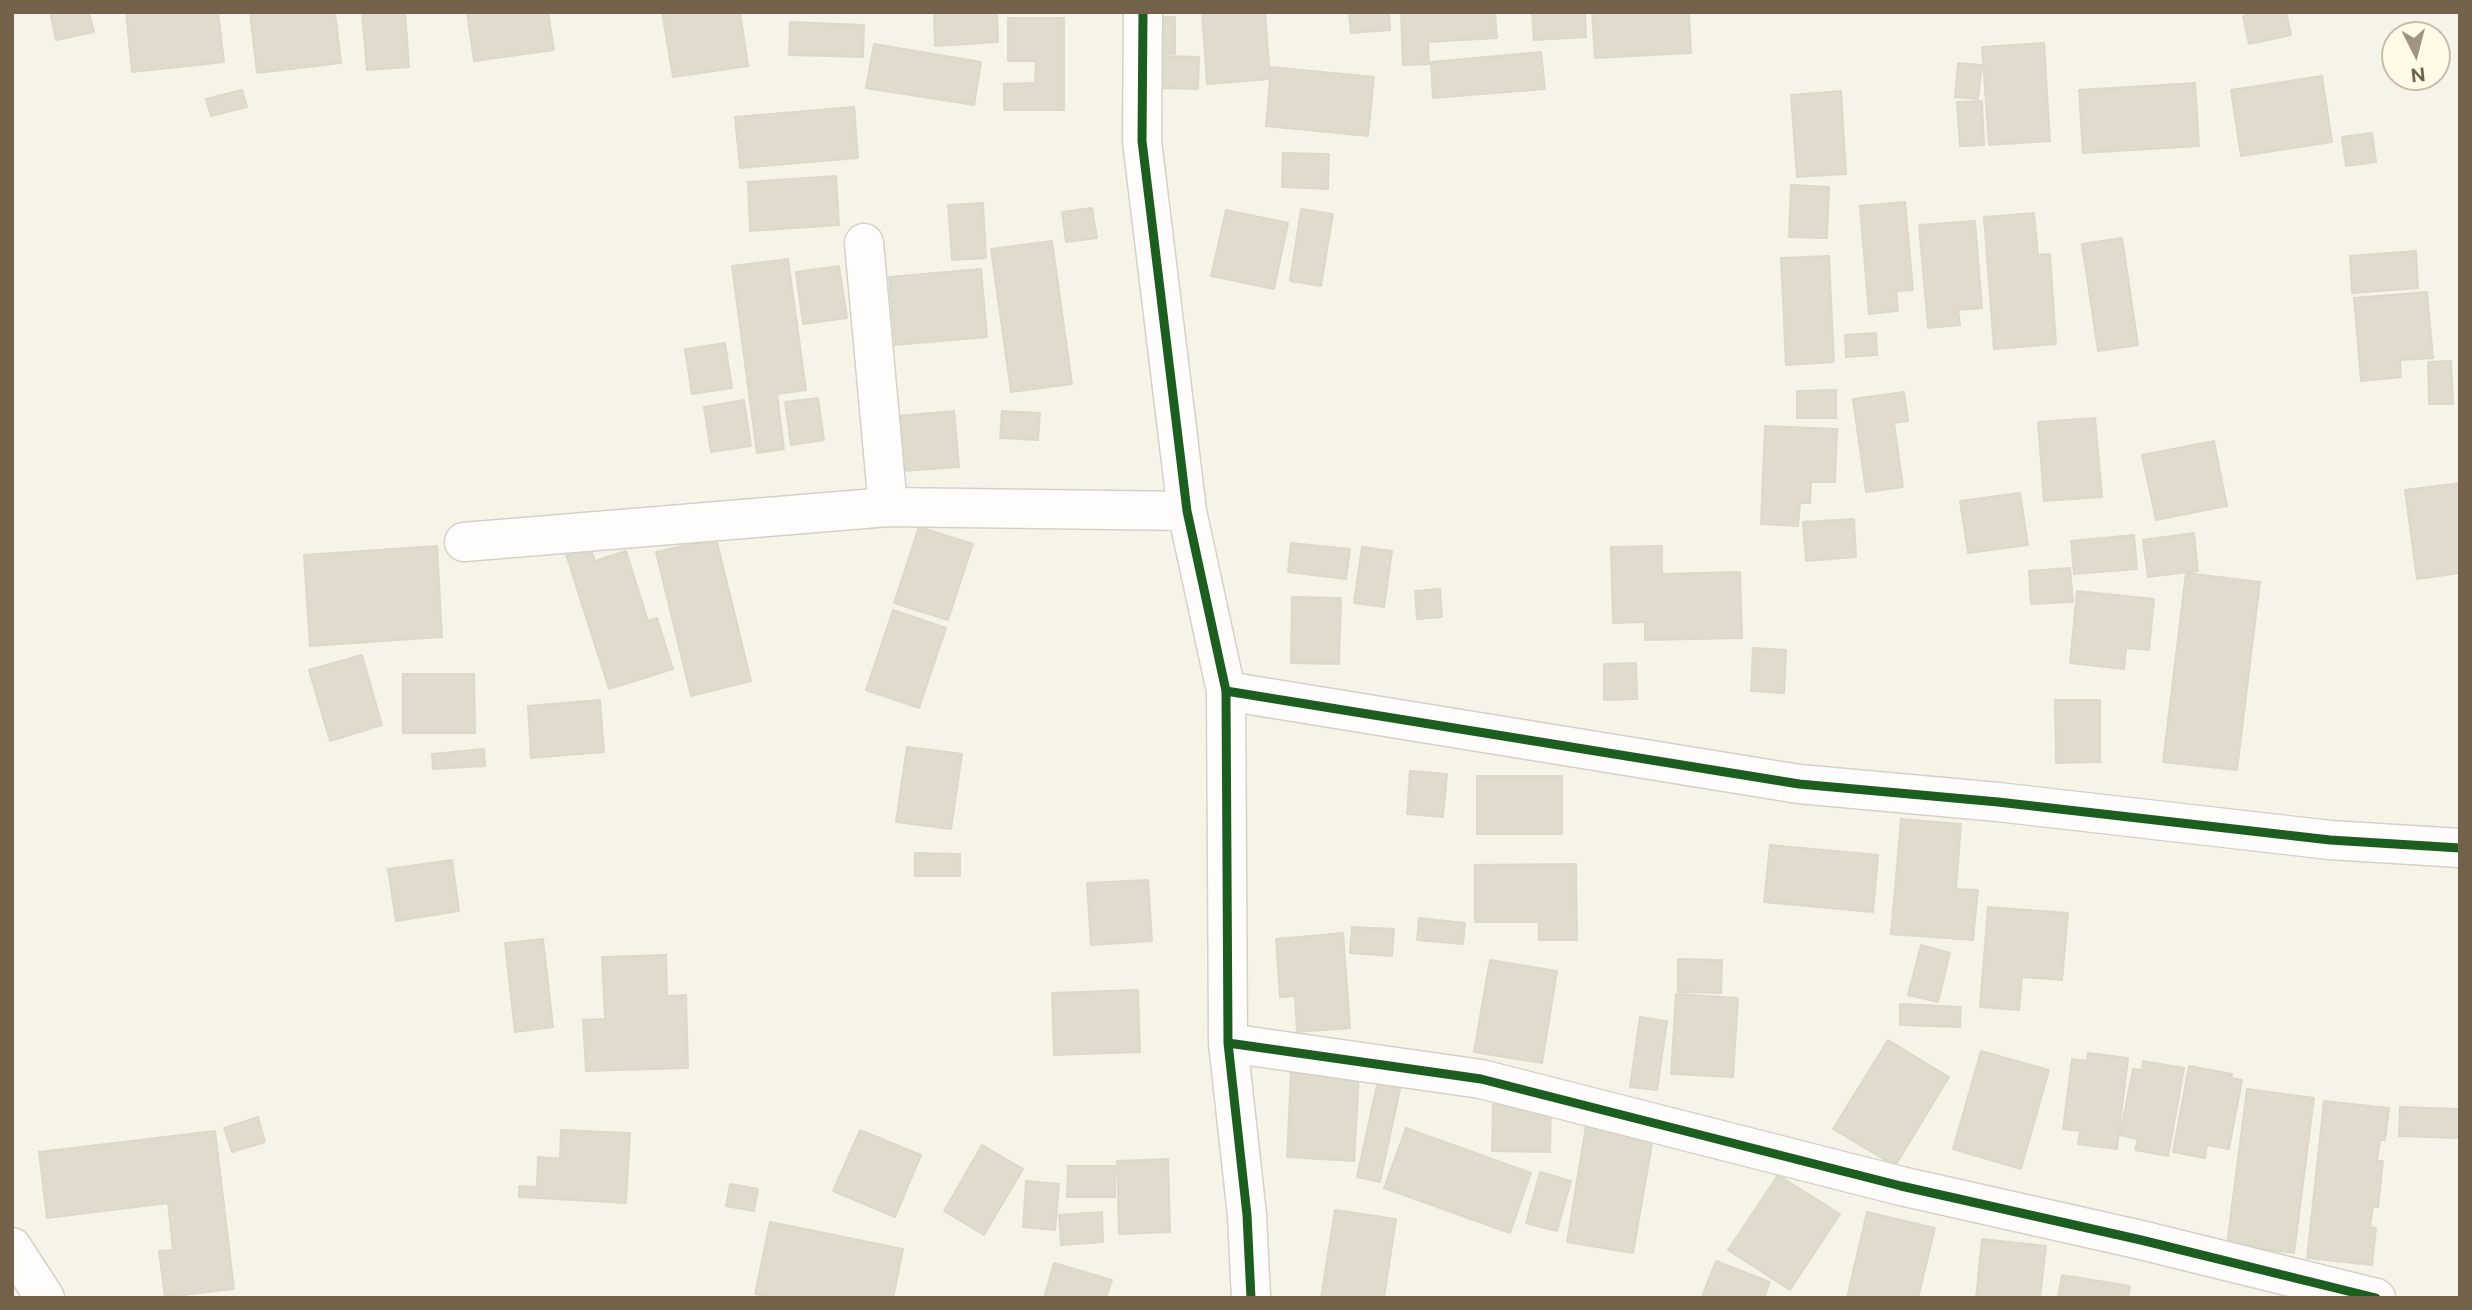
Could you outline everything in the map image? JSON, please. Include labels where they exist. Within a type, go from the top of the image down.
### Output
[{"type":"street","points":[[1143,12],[1142,141],[1187,510],[1226,691],[1227,1043],[1247,1214],[1251,1298]]},
{"type":"street","points":[[864,243],[888,507]]},
{"type":"street","points":[[464,542],[888,507],[1187,510]]},
{"type":"street","points":[[1226,691],[1799,784],[1998,802],[2330,840],[2460,848]]},
{"type":"street","points":[[1227,1043],[1480,1079],[1902,1186],[2141,1240],[2376,1298]]},
{"type":"street","points":[[12,1247],[45,1298]]},
{"type":"building","points":[[50,12],[89,12],[94,32],[56,40]]},
{"type":"building","points":[[126,12],[218,12],[224,62],[132,72]]},
{"type":"building","points":[[250,12],[335,12],[341,63],[257,73]]},
{"type":"building","points":[[362,12],[405,12],[409,67],[367,70]]},
{"type":"building","points":[[467,12],[548,12],[554,50],[474,61]]},
{"type":"building","points":[[662,12],[740,12],[748,66],[673,77]]},
{"type":"building","points":[[934,12],[997,12],[998,42],[935,46]]},
{"type":"building","points":[[1202,12],[1265,12],[1270,79],[1207,84]]},
{"type":"building","points":[[1349,12],[1389,12],[1390,30],[1351,33]]},
{"type":"building","points":[[1401,12],[1495,12],[1497,38],[1428,42],[1429,64],[1403,65]]},
{"type":"building","points":[[1532,12],[1585,12],[1586,37],[1534,40]]},
{"type":"building","points":[[1592,12],[1689,12],[1691,53],[1595,58]]},
{"type":"building","points":[[2260,12],[2286,12],[2291,35],[2249,44],[2243,16]]},
{"type":"building","points":[[1147,16],[1175,17],[1175,54],[1146,53]]},
{"type":"building","points":[[1008,18],[1064,18],[1064,110],[1004,110],[1004,84],[1035,83],[1036,61],[1008,61]]},
{"type":"building","points":[[790,22],[864,25],[863,57],[789,55]]},
{"type":"building","points":[[2044,43],[2050,141],[1989,145],[1982,47]]},
{"type":"building","points":[[874,44],[981,62],[974,105],[866,88]]},
{"type":"building","points":[[1541,52],[1545,89],[1433,98],[1431,62]]},
{"type":"building","points":[[1159,56],[1199,57],[1198,89],[1157,88]]},
{"type":"building","points":[[1958,63],[1982,65],[1978,99],[1955,97]]},
{"type":"building","points":[[1271,67],[1374,77],[1368,136],[1266,126]]},
{"type":"building","points":[[2322,76],[2332,142],[2241,156],[2231,90]]},
{"type":"building","points":[[2195,83],[2199,146],[2083,153],[2079,90]]},
{"type":"building","points":[[242,90],[247,107],[211,116],[206,99]]},
{"type":"building","points":[[1841,91],[1846,174],[1797,177],[1791,95]]},
{"type":"building","points":[[1982,101],[1984,145],[1960,146],[1957,102]]},
{"type":"building","points":[[854,107],[858,158],[740,168],[735,117]]},
{"type":"building","points":[[2372,133],[2376,162],[2346,166],[2342,137]]},
{"type":"building","points":[[1283,153],[1329,154],[1328,189],[1282,187]]},
{"type":"building","points":[[836,176],[839,225],[750,231],[748,182]]},
{"type":"building","points":[[1791,185],[1829,187],[1827,238],[1789,237]]},
{"type":"building","points":[[1905,202],[1913,290],[1896,291],[1898,311],[1869,314],[1860,206]]},
{"type":"building","points":[[983,203],[986,258],[952,260],[948,205]]},
{"type":"building","points":[[1092,208],[1097,238],[1066,242],[1062,212]]},
{"type":"building","points":[[1301,209],[1333,214],[1321,286],[1290,281]]},
{"type":"building","points":[[1226,210],[1288,223],[1274,289],[1211,276]]},
{"type":"building","points":[[2034,213],[2038,255],[2050,254],[2056,344],[1994,349],[1984,217]]},
{"type":"building","points":[[1975,221],[1982,308],[1958,310],[1960,325],[1928,328],[1919,225]]},
{"type":"building","points":[[2122,238],[2138,345],[2098,351],[2082,244]]},
{"type":"building","points":[[1052,241],[1072,384],[1011,392],[991,249]]},
{"type":"building","points":[[2416,251],[2418,288],[2352,293],[2350,256]]},
{"type":"building","points":[[1829,256],[1834,362],[1786,365],[1781,258]]},
{"type":"building","points":[[788,259],[806,390],[777,394],[784,449],[757,453],[732,266]]},
{"type":"building","points":[[839,266],[847,318],[803,324],[796,272]]},
{"type":"building","points":[[981,269],[987,337],[895,345],[889,277]]},
{"type":"building","points":[[2427,292],[2433,358],[2400,360],[2401,377],[2361,381],[2354,298]]},
{"type":"building","points":[[1876,333],[1877,355],[1846,357],[1845,335]]},
{"type":"building","points":[[725,343],[732,388],[692,394],[685,349]]},
{"type":"building","points":[[2451,361],[2453,404],[2429,404],[2428,362]]},
{"type":"building","points":[[1836,390],[1836,418],[1797,418],[1797,391]]},
{"type":"building","points":[[1904,392],[1908,421],[1894,423],[1903,487],[1866,492],[1853,399]]},
{"type":"building","points":[[818,398],[824,440],[791,445],[785,402]]},
{"type":"building","points":[[744,400],[751,446],[711,452],[704,407]]},
{"type":"building","points":[[954,411],[959,467],[903,471],[898,416]]},
{"type":"building","points":[[1002,411],[1040,413],[1038,440],[1000,438]]},
{"type":"building","points":[[2095,418],[2102,497],[2044,501],[2038,422]]},
{"type":"building","points":[[1765,426],[1837,429],[1835,482],[1811,482],[1810,503],[1800,503],[1798,526],[1761,524]]},
{"type":"building","points":[[2214,441],[2227,506],[2156,520],[2142,455]]},
{"type":"building","points":[[2460,483],[2460,573],[2417,579],[2405,490]]},
{"type":"building","points":[[2020,493],[2028,545],[1968,553],[1960,501]]},
{"type":"building","points":[[1854,519],[1856,557],[1806,561],[1803,522]]},
{"type":"building","points":[[919,527],[973,544],[948,620],[894,603]]},
{"type":"building","points":[[2194,533],[2198,571],[2148,577],[2143,540]]},
{"type":"building","points":[[2134,535],[2137,569],[2074,574],[2071,541]]},
{"type":"building","points":[[716,538],[751,681],[691,696],[656,552]]},
{"type":"building","points":[[1291,543],[1350,549],[1346,579],[1288,572]]},
{"type":"building","points":[[589,544],[595,561],[626,551],[648,621],[657,618],[673,669],[609,689],[565,551]]},
{"type":"building","points":[[437,546],[442,637],[310,646],[304,555]]},
{"type":"building","points":[[1662,546],[1662,574],[1740,572],[1742,638],[1645,640],[1645,622],[1613,623],[1611,547]]},
{"type":"building","points":[[1362,547],[1392,551],[1384,607],[1354,603]]},
{"type":"building","points":[[2070,568],[2073,602],[2031,604],[2029,571]]},
{"type":"building","points":[[2186,573],[2260,582],[2237,770],[2163,762]]},
{"type":"building","points":[[1440,589],[1442,617],[1417,619],[1415,591]]},
{"type":"building","points":[[2077,591],[2154,599],[2149,650],[2126,648],[2124,669],[2070,663]]},
{"type":"building","points":[[1292,597],[1341,598],[1339,664],[1291,663]]},
{"type":"building","points":[[893,610],[946,628],[919,708],[866,690]]},
{"type":"building","points":[[1753,648],[1786,650],[1784,693],[1751,691]]},
{"type":"building","points":[[362,655],[382,725],[330,741],[309,670]]},
{"type":"building","points":[[1636,663],[1637,699],[1604,700],[1604,664]]},
{"type":"building","points":[[403,674],[474,674],[475,733],[403,733]]},
{"type":"building","points":[[600,700],[604,752],[531,758],[528,706]]},
{"type":"building","points":[[2055,700],[2100,700],[2100,762],[2056,763]]},
{"type":"building","points":[[907,747],[962,754],[951,829],[896,822]]},
{"type":"building","points":[[484,749],[485,766],[433,769],[432,754]]},
{"type":"building","points":[[1410,771],[1447,774],[1443,817],[1407,814]]},
{"type":"building","points":[[1477,776],[1562,776],[1562,834],[1477,834]]},
{"type":"building","points":[[1901,819],[1961,824],[1956,889],[1978,890],[1973,940],[1891,934]]},
{"type":"building","points":[[1770,845],[1878,855],[1873,912],[1764,902]]},
{"type":"building","points":[[915,853],[960,854],[960,876],[915,876]]},
{"type":"building","points":[[452,860],[459,911],[396,921],[388,869]]},
{"type":"building","points":[[1576,864],[1577,940],[1539,940],[1539,922],[1475,922],[1475,865]]},
{"type":"building","points":[[1148,880],[1152,941],[1091,945],[1087,883]]},
{"type":"building","points":[[1988,907],[2068,913],[2062,980],[2022,977],[2019,1010],[1980,1007]]},
{"type":"building","points":[[1419,918],[1465,923],[1463,944],[1417,940]]},
{"type":"building","points":[[1352,927],[1394,929],[1392,956],[1350,953]]},
{"type":"building","points":[[1343,933],[1350,1028],[1297,1032],[1295,996],[1280,997],[1276,939]]},
{"type":"building","points":[[543,939],[553,1027],[515,1032],[505,943]]},
{"type":"building","points":[[1921,945],[1950,953],[1938,1002],[1908,995]]},
{"type":"building","points":[[666,955],[667,996],[686,995],[688,1068],[586,1071],[583,1020],[605,1019],[602,957]]},
{"type":"building","points":[[1678,959],[1722,960],[1721,993],[1678,992]]},
{"type":"building","points":[[1490,960],[1557,971],[1542,1063],[1474,1052]]},
{"type":"building","points":[[1138,990],[1140,1052],[1054,1055],[1052,993]]},
{"type":"building","points":[[1676,994],[1738,998],[1733,1077],[1671,1074]]},
{"type":"building","points":[[1900,1004],[1961,1007],[1960,1027],[1900,1025]]},
{"type":"building","points":[[1640,1017],[1667,1021],[1657,1090],[1630,1087]]},
{"type":"building","points":[[1888,1040],[1949,1077],[1895,1166],[1833,1129]]},
{"type":"building","points":[[1981,1051],[2049,1070],[2021,1169],[1953,1149]]},
{"type":"building","points":[[2088,1053],[2128,1058],[2117,1149],[2078,1144],[2080,1131],[2063,1129],[2072,1059],[2087,1061]]},
{"type":"building","points":[[2143,1061],[2184,1068],[2168,1156],[2135,1150],[2138,1139],[2120,1135],[2133,1069],[2142,1070]]},
{"type":"building","points":[[2189,1066],[2232,1074],[2231,1078],[2242,1080],[2229,1149],[2207,1145],[2205,1158],[2173,1152]]},
{"type":"building","points":[[1291,1072],[1359,1075],[1354,1161],[1287,1157]]},
{"type":"building","points":[[1379,1076],[1402,1080],[1380,1182],[1357,1177]]},
{"type":"building","points":[[2247,1089],[2314,1098],[2294,1253],[2227,1245]]},
{"type":"building","points":[[2324,1101],[2389,1108],[2385,1140],[2380,1140],[2377,1161],[2383,1161],[2378,1207],[2373,1206],[2370,1227],[2376,1228],[2372,1265],[2307,1258]]},
{"type":"building","points":[[1493,1104],[1551,1105],[1550,1152],[1492,1151]]},
{"type":"building","points":[[2400,1107],[2459,1109],[2458,1138],[2399,1136]]},
{"type":"building","points":[[258,1117],[265,1142],[232,1152],[224,1128]]},
{"type":"building","points":[[1586,1126],[1653,1138],[1633,1253],[1567,1242]]},
{"type":"building","points":[[1406,1128],[1531,1173],[1510,1233],[1384,1188]]},
{"type":"building","points":[[561,1130],[630,1133],[626,1203],[519,1197],[519,1186],[537,1187],[538,1157],[560,1159]]},
{"type":"building","points":[[860,1130],[921,1155],[895,1217],[833,1191]]},
{"type":"building","points":[[215,1131],[234,1289],[165,1297],[159,1251],[173,1250],[168,1203],[47,1218],[39,1152]]},
{"type":"building","points":[[982,1145],[1023,1169],[984,1235],[944,1211]]},
{"type":"building","points":[[1168,1159],[1170,1232],[1119,1234],[1117,1161]]},
{"type":"building","points":[[1068,1166],[1115,1166],[1115,1197],[1067,1197]]},
{"type":"building","points":[[1540,1172],[1571,1181],[1557,1231],[1526,1223]]},
{"type":"building","points":[[1778,1175],[1840,1214],[1790,1290],[1728,1250]]},
{"type":"building","points":[[1026,1181],[1059,1184],[1055,1230],[1023,1227]]},
{"type":"building","points":[[730,1184],[758,1189],[754,1211],[726,1206]]},
{"type":"building","points":[[1335,1210],[1396,1219],[1384,1298],[1321,1298]]},
{"type":"building","points":[[1102,1212],[1103,1242],[1061,1245],[1059,1215]]},
{"type":"building","points":[[1867,1212],[1935,1228],[1918,1298],[1847,1298]]},
{"type":"building","points":[[770,1222],[903,1249],[893,1298],[775,1298],[755,1294]]},
{"type":"building","points":[[1982,1239],[2046,1246],[2040,1298],[1976,1298]]},
{"type":"building","points":[[1716,1261],[1770,1282],[1764,1298],[1702,1296]]},
{"type":"building","points":[[1054,1263],[1112,1280],[1106,1298],[1044,1298]]},
{"type":"building","points":[[2062,1275],[2130,1286],[2128,1298],[2058,1298]]},
{"type":"cycle path","points":[[1143,12],[1142,141],[1187,511],[1226,691],[1228,1043],[1247,1215],[1251,1298]]},
{"type":"cycle path","points":[[1226,691],[1799,784],[1998,802],[2330,840],[2460,848]]},
{"type":"cycle path","points":[[1228,1043],[1481,1079],[1901,1186],[2141,1240],[2376,1298]]}]
